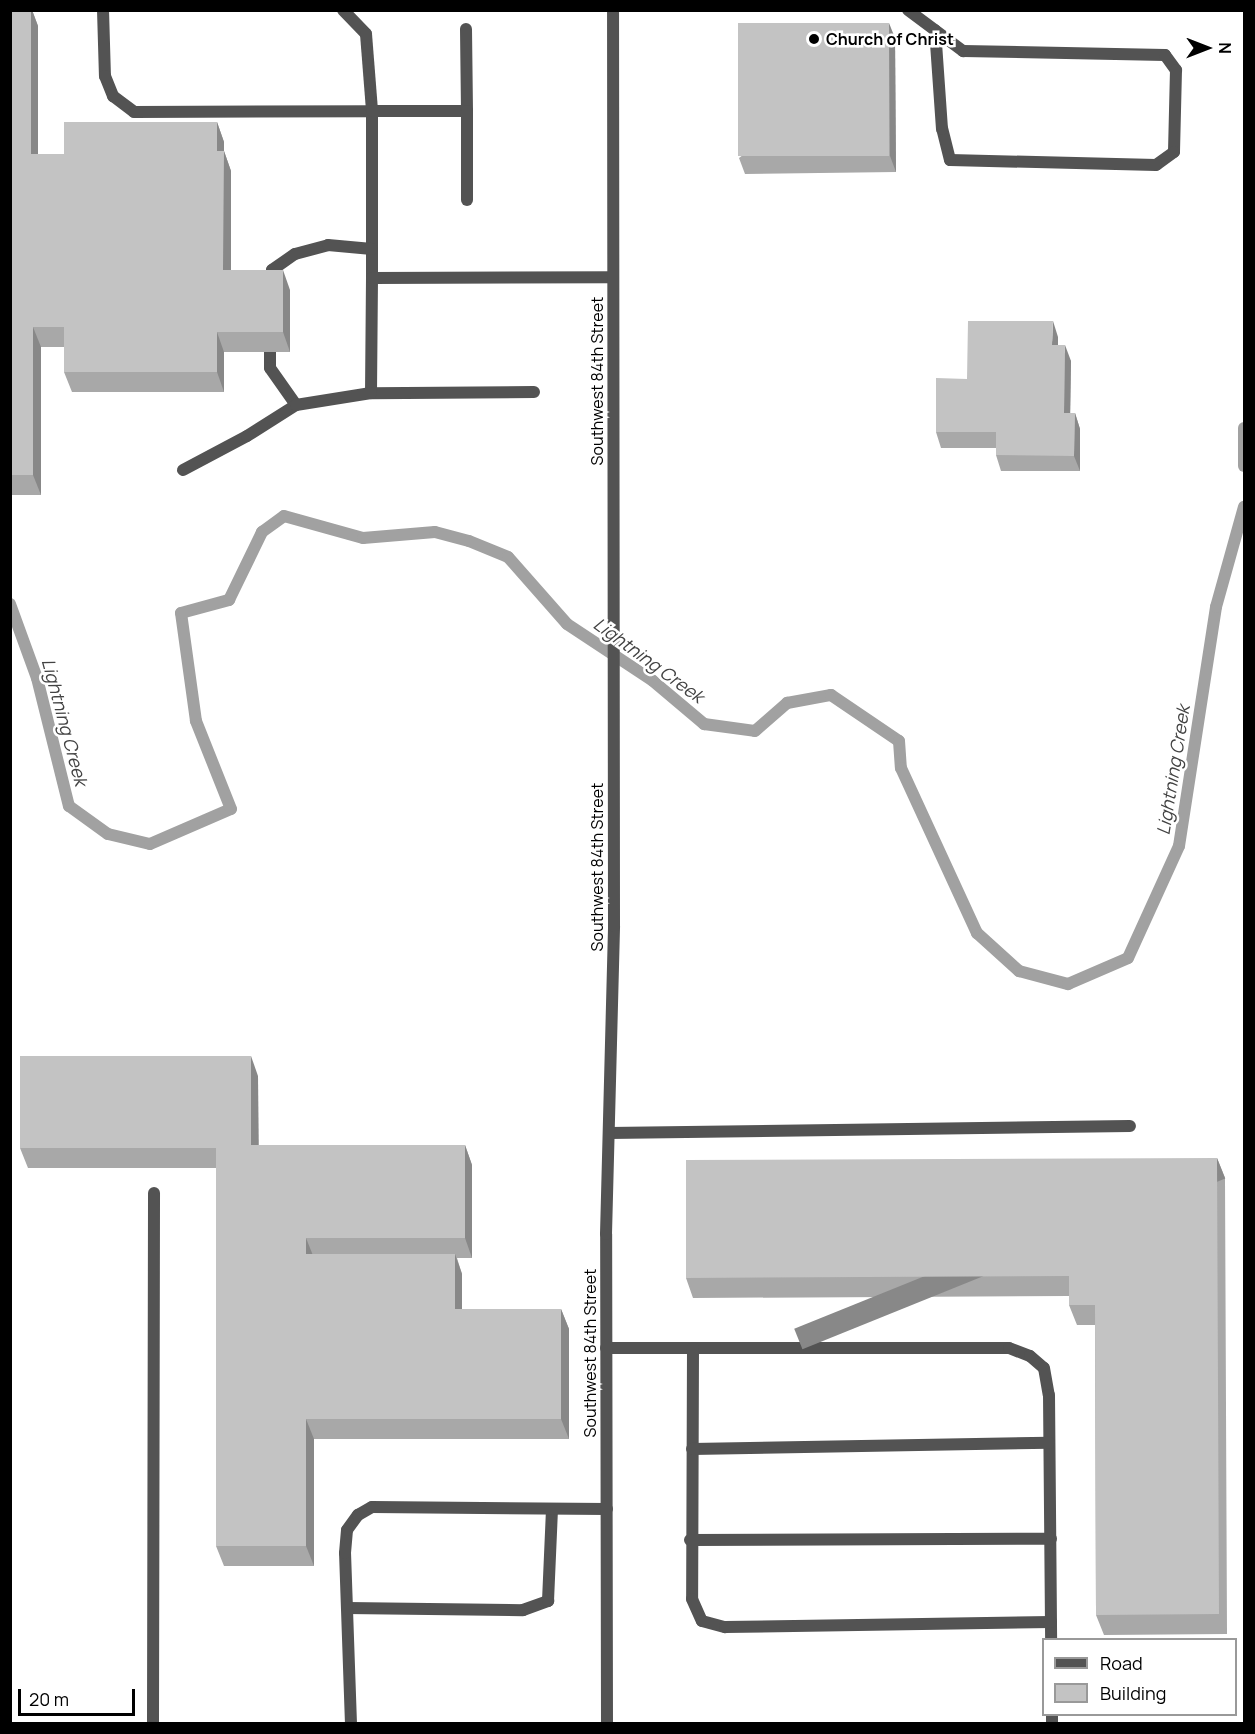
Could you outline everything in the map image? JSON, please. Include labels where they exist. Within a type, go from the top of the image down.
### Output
[{"type":"street","points":[[104,10],[105,76],[113,96],[134,112],[467,111]]},
{"type":"street","points":[[343,10],[366,34],[372,111],[370,393]]},
{"type":"street","name":"Southwest 84th Street","points":[[607,1724],[606,1348],[615,699],[613,10]]},
{"type":"street","points":[[908,10],[935,30],[963,51],[1165,55],[1176,70],[1174,152],[1156,165],[950,160],[942,129],[935,30]]},
{"type":"street","points":[[466,29],[467,200]]},
{"type":"street","points":[[272,290],[272,270],[295,254],[328,245],[372,249]]},
{"type":"street","points":[[372,278],[613,277]]},
{"type":"street","points":[[270,352],[270,368],[296,405]]},
{"type":"street","points":[[183,470],[247,436],[296,405],[370,393],[534,392]]},
{"type":"street","points":[[609,1133],[1130,1126]]},
{"type":"street","points":[[153,1724],[154,1193]]},
{"type":"street","points":[[606,1348],[1009,1348],[1030,1356],[1044,1368],[1049,1395],[1051,1638]]},
{"type":"street","points":[[693,1348],[690,1540],[692,1599],[702,1621],[724,1627],[1051,1622]]},
{"type":"street","points":[[692,1449],[1049,1443]]},
{"type":"street","points":[[351,1724],[347,1530],[358,1515],[372,1507],[607,1509]]},
{"type":"street","points":[[347,1608],[523,1610],[548,1601],[552,1509]]},
{"type":"street","points":[[690,1540],[1051,1539]]},
{"type":"building","points":[[10,10],[31,10],[31,154],[64,154],[64,122],[217,122],[217,151],[224,151],[223,270],[283,270],[283,332],[217,332],[217,372],[64,372],[64,327],[33,327],[33,475],[10,475]]},
{"type":"building","points":[[738,23],[889,23],[889,156],[738,156]]},
{"type":"building","points":[[968,321],[1053,321],[1052,345],[1065,345],[1064,413],[1075,413],[1074,456],[996,455],[996,432],[936,432],[936,378],[967,379]]},
{"type":"building","points":[[20,1056],[251,1056],[251,1145],[465,1145],[465,1238],[306,1238],[306,1254],[455,1254],[455,1309],[561,1309],[561,1419],[306,1419],[306,1546],[216,1546],[216,1148],[20,1148]]},
{"type":"building","points":[[1217,1158],[1219,1614],[1096,1615],[1095,1305],[1069,1305],[1069,1276],[686,1278],[686,1160]]},
{"type":"waterway","name":"Lightning Creek","points":[[1244,428],[1244,466]]},
{"type":"waterway","name":"Lightning Creek","points":[[10,604],[37,678],[69,806],[108,834],[150,844],[231,809],[196,721],[181,613],[229,600],[262,532],[284,516],[363,538],[435,532],[469,541],[508,557],[567,624],[653,681],[704,724],[755,731],[787,703],[831,695],[899,741],[901,768],[977,933],[1019,971],[1068,984],[1128,958],[1179,846],[1216,607],[1244,507]]},
{"type":"place","name":"Church of Christ","points":[[814,39]]}]
